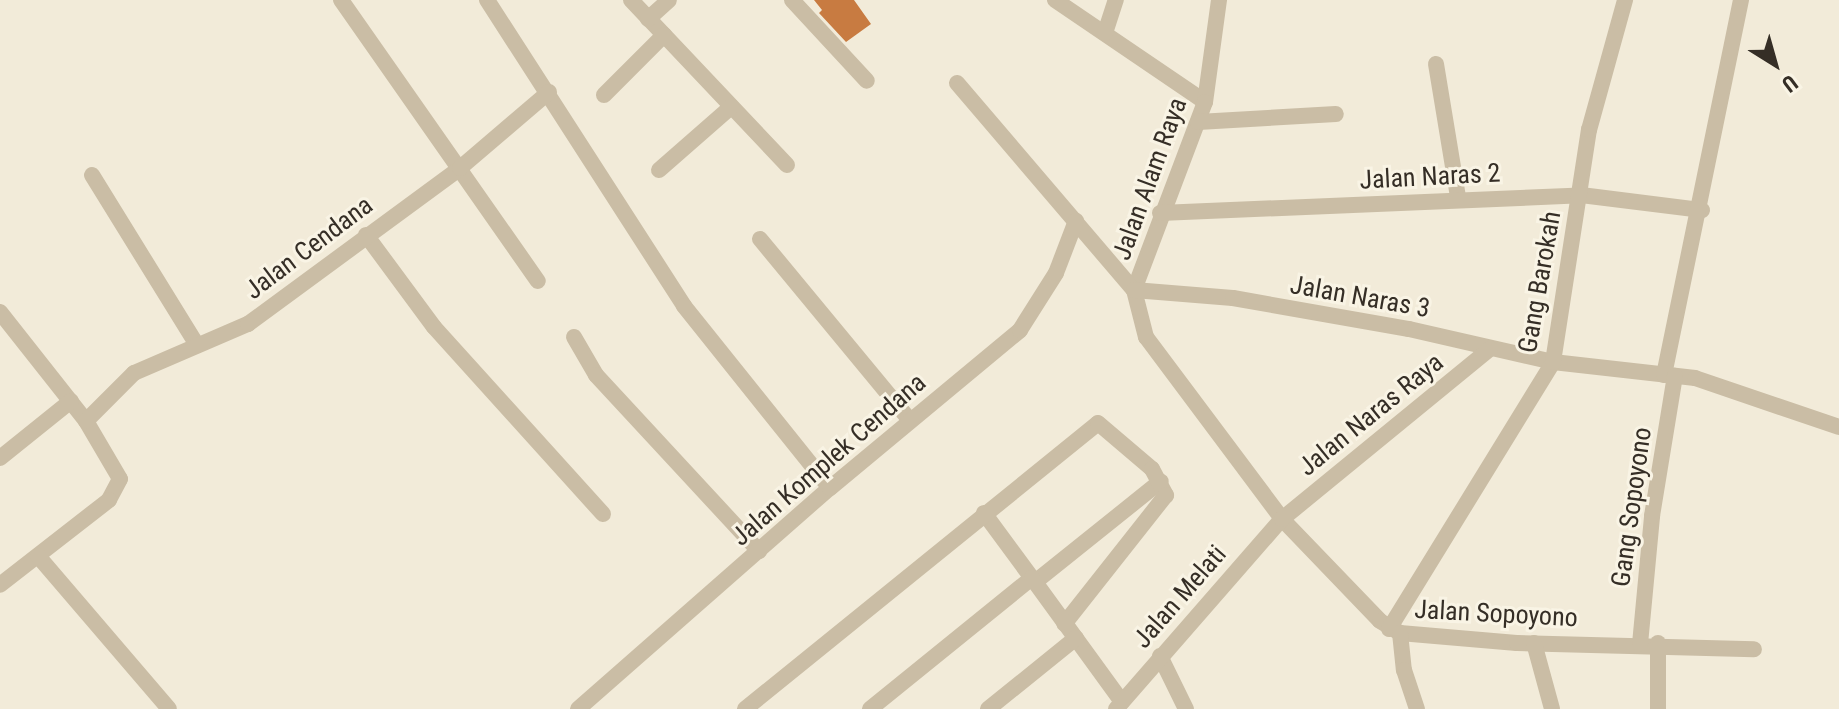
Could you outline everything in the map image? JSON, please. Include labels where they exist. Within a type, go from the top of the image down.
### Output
[{"type":"street","points":[[341,0],[538,281]]},
{"type":"street","points":[[487,0],[684,306],[830,488]]},
{"type":"street","points":[[631,0],[787,165]]},
{"type":"street","points":[[648,19],[669,0]]},
{"type":"street","points":[[792,0],[867,81]]},
{"type":"street","points":[[1055,0],[1205,102]]},
{"type":"street","points":[[1105,33],[1116,0]]},
{"type":"street","name":"Jalan Alam Raya","points":[[1219,0],[1205,102],[1160,213],[1134,290],[1146,337],[1282,519]]},
{"type":"street","name":"Gang Barokah","points":[[1395,631],[1553,362],[1589,130],[1625,0]]},
{"type":"street","name":"Gang Sopoyono","points":[[1640,644],[1670,376],[1741,0]]},
{"type":"street","points":[[604,95],[664,35]]},
{"type":"street","points":[[1436,64],[1458,197]]},
{"type":"street","points":[[957,83],[1134,290]]},
{"type":"street","name":"Jalan Cendana","points":[[86,421],[134,373],[248,324],[460,168],[549,92]]},
{"type":"street","points":[[659,170],[731,107]]},
{"type":"street","points":[[1198,122],[1336,114]]},
{"type":"street","points":[[92,175],[197,345]]},
{"type":"street","name":"Jalan Naras 2","points":[[1160,213],[1458,197],[1581,195],[1702,210]]},
{"type":"street","name":"Jalan Komplek Cendana","points":[[578,709],[830,488],[1020,330],[1056,273],[1076,221]]},
{"type":"street","points":[[366,235],[434,327],[603,514]]},
{"type":"street","points":[[760,239],[910,420]]},
{"type":"street","name":"Jalan Naras 3","points":[[1134,290],[1233,298],[1409,329],[1553,362],[1670,376],[1739,389],[1839,427]]},
{"type":"street","points":[[0,312],[86,421],[118,471],[119,486],[109,500],[0,585]]},
{"type":"street","points":[[574,337],[596,375],[759,551]]},
{"type":"street","name":"Jalan Naras Raya","points":[[1282,519],[1490,349]]},
{"type":"street","points":[[0,458],[71,401]]},
{"type":"street","points":[[745,709],[1092,424],[1110,429],[1161,481],[1166,495],[1161,506],[1064,624]]},
{"type":"street","points":[[870,709],[1161,481]]},
{"type":"street","points":[[984,513],[1076,638],[1119,705]]},
{"type":"street","name":"Jalan Sopoyono","points":[[1282,519],[1395,631],[1534,643],[1658,643],[1754,649]]},
{"type":"street","name":"Jalan Melati","points":[[1119,705],[1282,519]]},
{"type":"street","points":[[38,556],[169,709]]},
{"type":"street","points":[[1395,631],[1417,709]]},
{"type":"street","points":[[988,709],[1076,638]]},
{"type":"street","points":[[1534,643],[1552,709]]},
{"type":"street","points":[[1658,643],[1658,709]]},
{"type":"street","points":[[1160,656],[1186,709]]},
{"type":"building","points":[[814,0],[854,0],[871,24],[846,42],[819,13],[822,10]]}]
